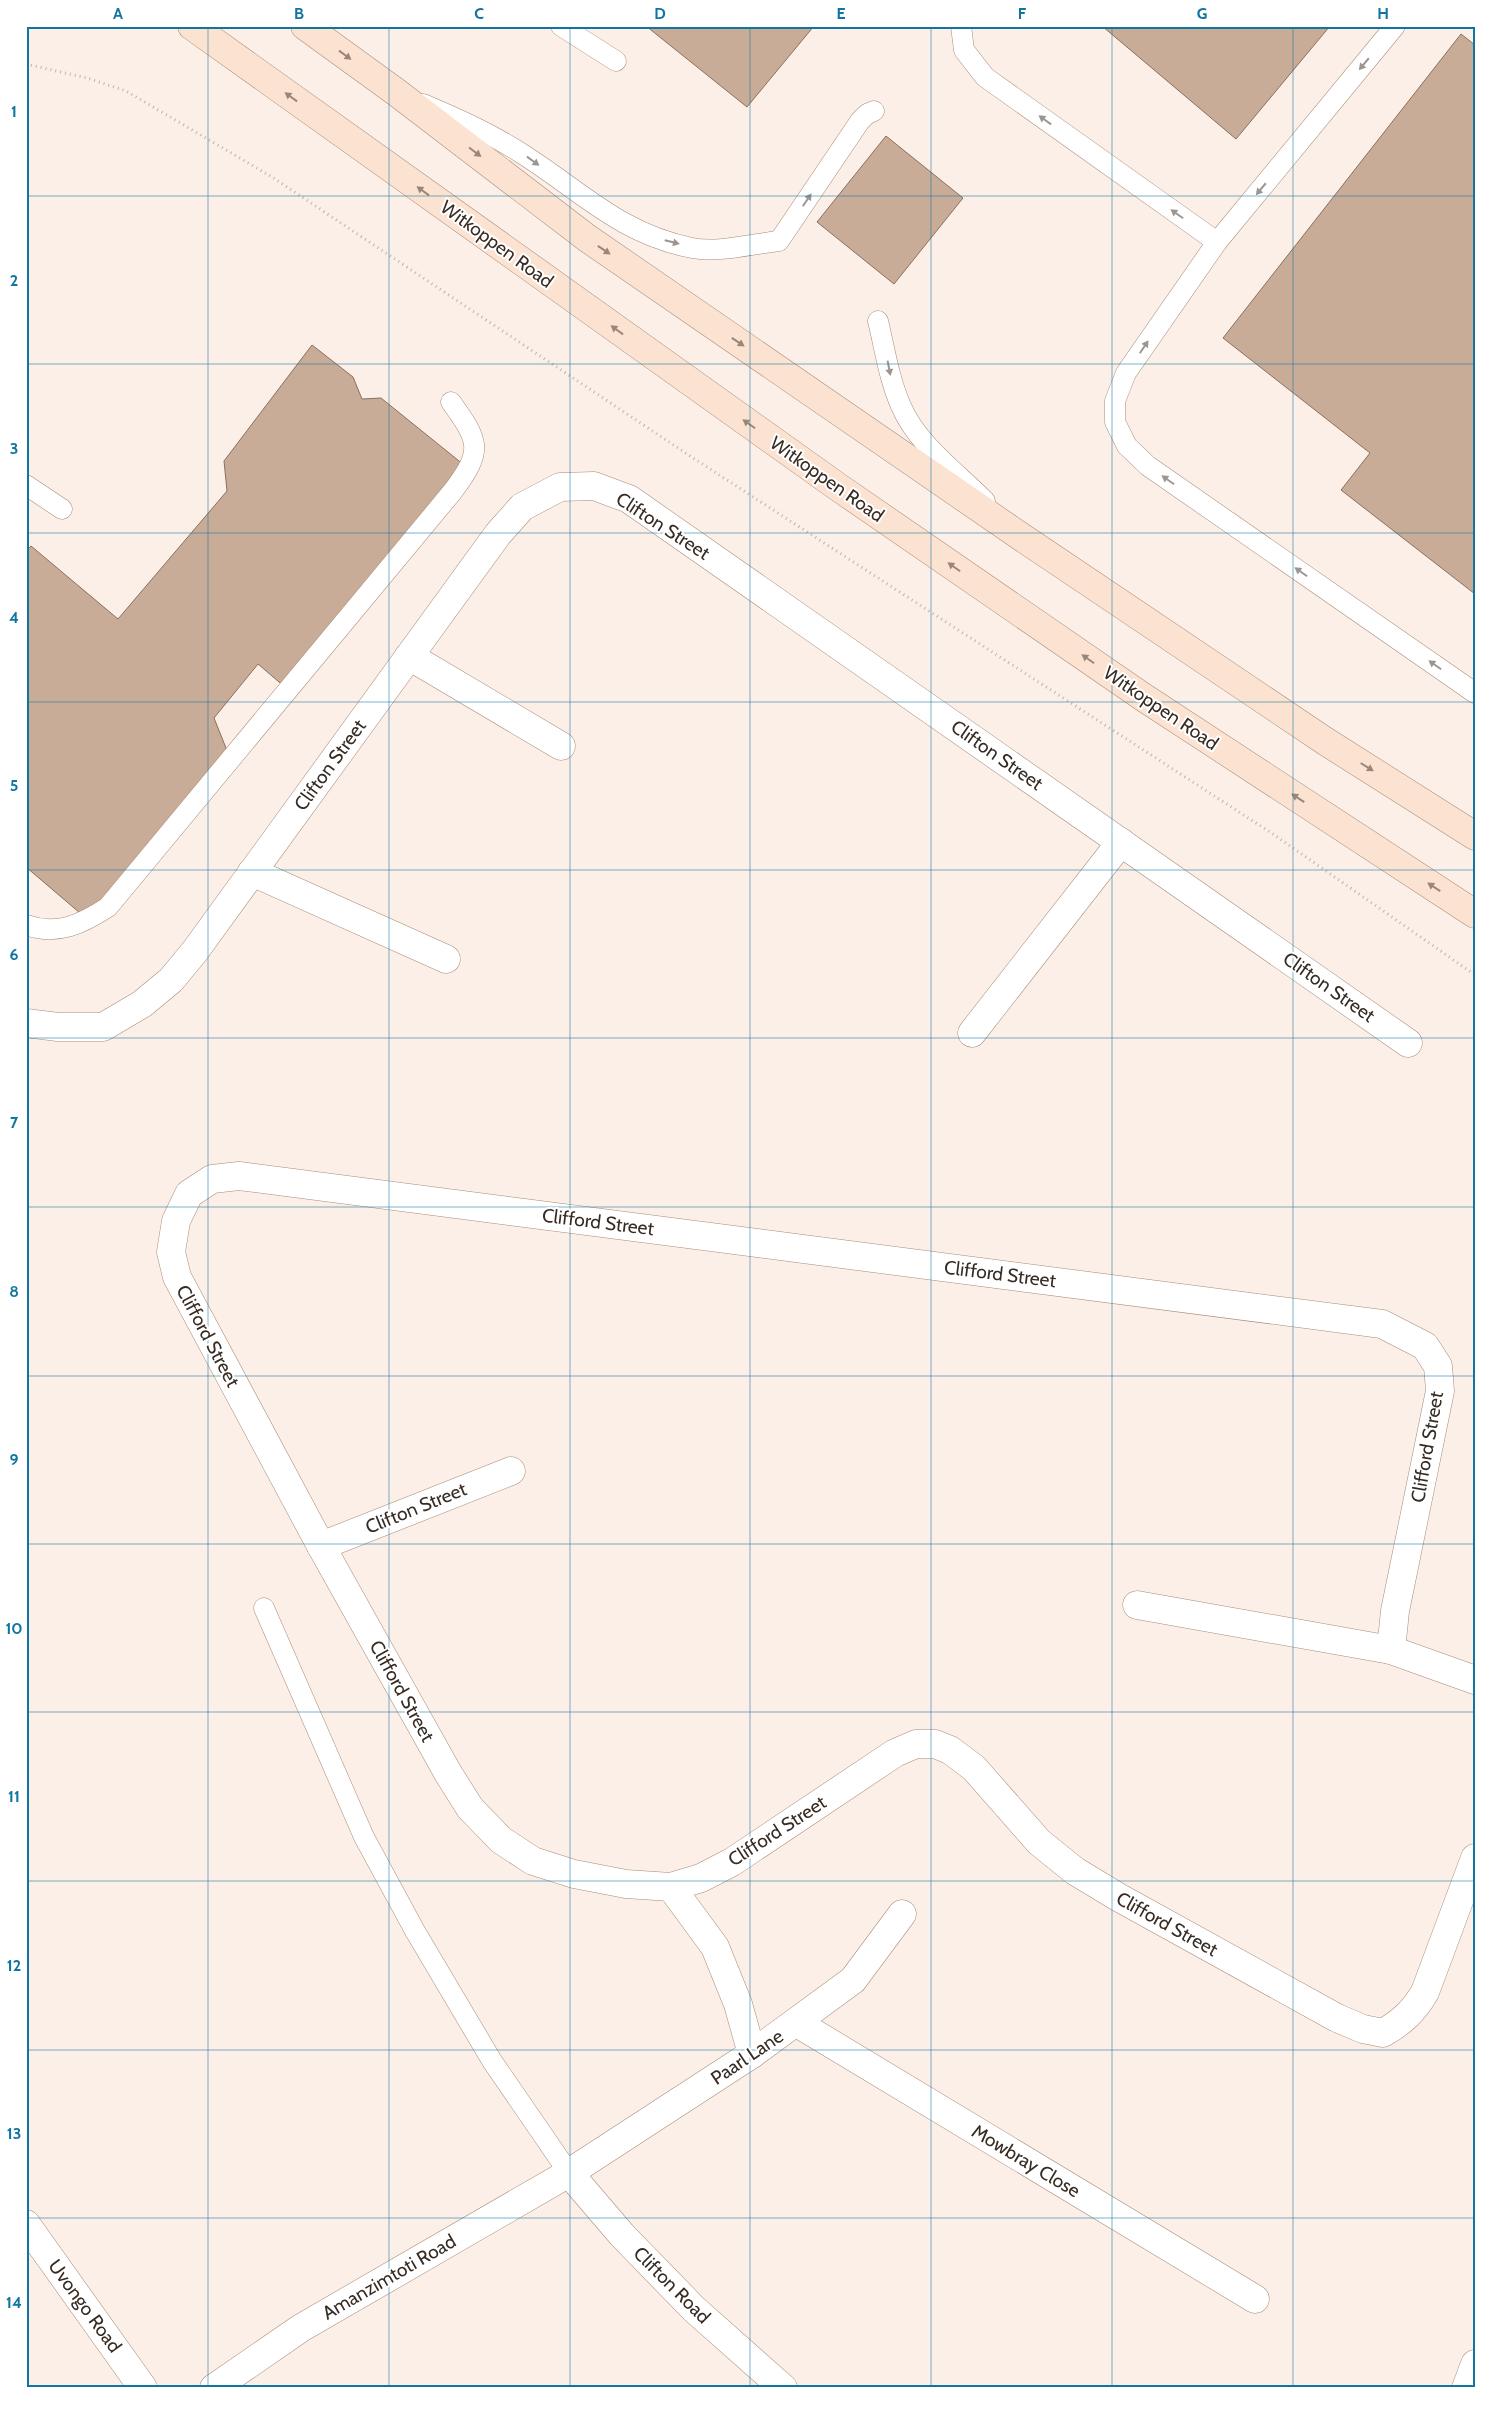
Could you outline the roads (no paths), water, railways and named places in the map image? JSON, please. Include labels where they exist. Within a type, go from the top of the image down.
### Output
[{"type":"main road","name":"Witkoppen Road","points":[[192,26],[846,493],[1143,697],[1475,914]]},
{"type":"main road","points":[[305,26],[396,92],[587,238],[1020,536],[1325,741],[1475,836]]},
{"type":"street","name":"Clifton Street","points":[[26,1023],[58,1027],[103,1027],[142,1004],[171,980],[196,951],[498,534],[522,507],[560,487],[594,486],[629,499],[1408,1043]]},
{"type":"street","points":[[409,656],[561,746]]},
{"type":"street","points":[[972,1033],[1121,842]]},
{"type":"street","points":[[252,872],[446,959]]},
{"type":"street","name":"Clifford Street","points":[[1391,1650],[1395,1611],[1440,1392],[1438,1366],[1425,1346],[1382,1324],[239,1176],[212,1179],[189,1194],[176,1221],[171,1252],[177,1277],[320,1546],[448,1774],[470,1808],[501,1840],[533,1861],[574,1874],[626,1884],[671,1887],[701,1878],[732,1862],[894,1753],[916,1744],[935,1744],[950,1750],[974,1768],[1039,1842],[1076,1871],[1118,1897],[1337,2018],[1363,2029],[1383,2033],[1401,2022],[1415,2009],[1425,1992],[1475,1858]]},
{"type":"street","name":"Clifton Street","points":[[320,1546],[511,1471]]},
{"type":"street","points":[[1137,1605],[1391,1650],[1475,1680]]},
{"type":"street","points":[[671,1887],[715,1947],[738,2004],[752,2054]]},
{"type":"street","name":"Paarl Lane","points":[[569,2173],[752,2054],[797,2023],[853,1980],[902,1914]]},
{"type":"street","name":"Mowbray Close","points":[[797,2023],[1255,2299]]},
{"type":"street","name":"Amanzimtoti Road","points":[[214,2388],[300,2328],[569,2173]]},
{"type":"street","name":"Clifton Road","points":[[569,2173],[622,2234],[694,2310],[783,2388]]},
{"type":"street","name":"Uvongo Road","points":[[26,2224],[144,2388]]},
{"type":"street","points":[[1466,2388],[1475,2364]]},
{"type":"lane","points":[[561,26],[616,61]]},
{"type":"lane","points":[[961,26],[964,50],[985,77],[1217,242]]},
{"type":"lane","points":[[1395,26],[1217,242],[1126,373],[1115,401],[1115,422],[1126,446],[1148,466],[1475,693]]},
{"type":"lane","points":[[396,92],[490,134],[526,156],[585,200],[622,222],[656,238],[694,248],[725,248],[779,241],[860,121],[867,114],[874,111]]},
{"type":"lane","points":[[878,321],[891,382],[902,408],[920,437],[1020,536]]},
{"type":"lane","points":[[26,925],[58,929],[82,924],[108,907],[453,491],[464,476],[473,458],[474,438],[450,402]]},
{"type":"lane","points":[[26,485],[62,509]]},
{"type":"lane","points":[[264,1608],[364,1837],[415,1931],[492,2061],[569,2173]]}]
